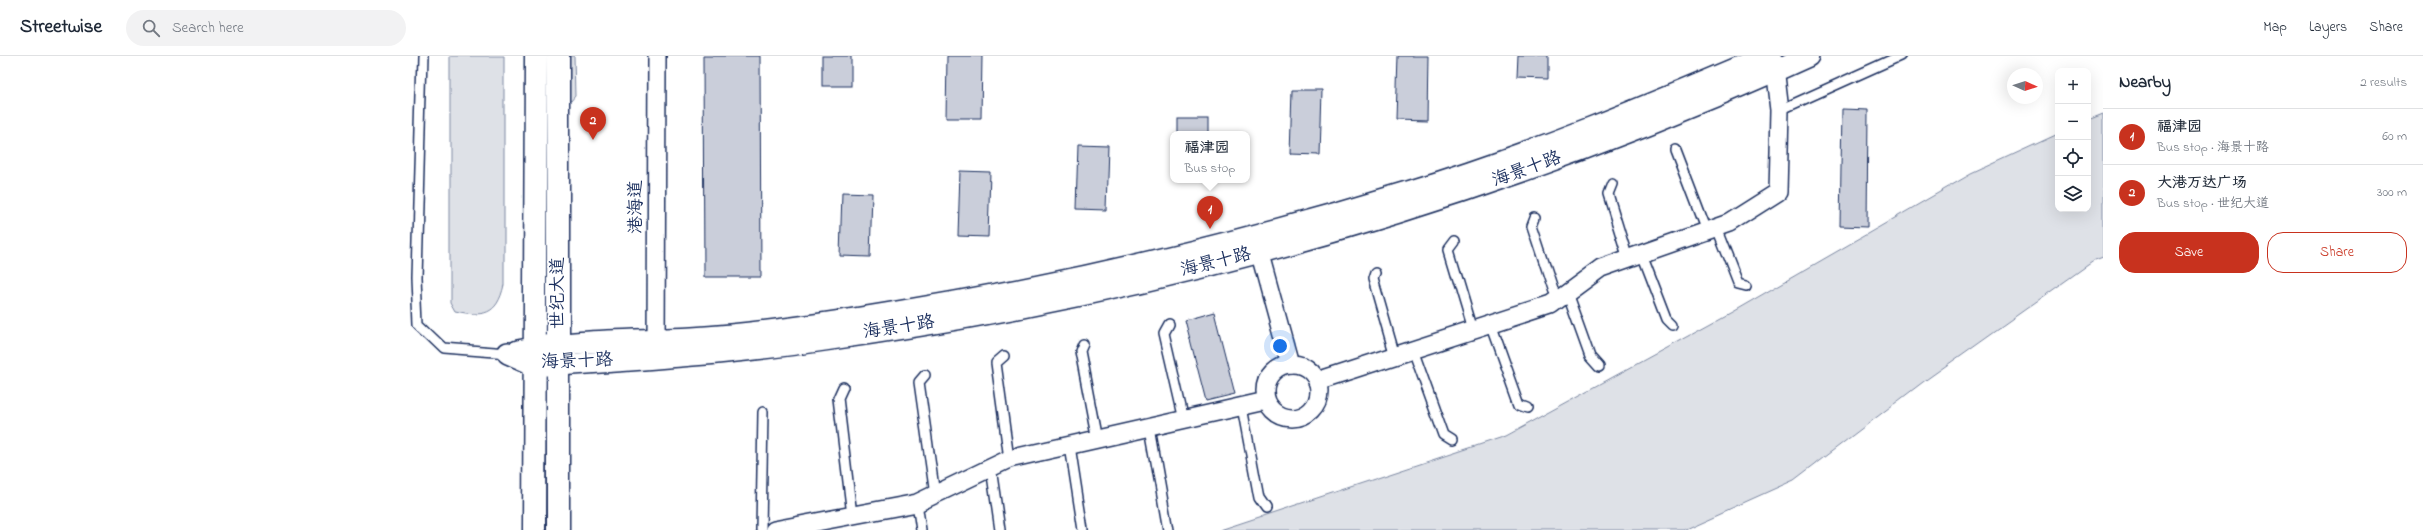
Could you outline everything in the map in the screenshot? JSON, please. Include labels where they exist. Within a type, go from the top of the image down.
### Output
[{"type":"main road","name":"世纪大道","points":[[534,530],[536,56]]},
{"type":"main road","name":"世纪大道","points":[[558,56],[558,530]]},
{"type":"street","name":"港海道","points":[[656,349],[658,56]]},
{"type":"street","name":"海景十路","points":[[508,353],[535,356],[656,349],[930,307],[1135,266],[1257,245],[1522,154],[1772,61],[1808,56]]},
{"type":"street","points":[[1317,381],[1551,305],[1601,268],[1729,223],[1778,192],[1780,110],[1772,61]]},
{"type":"street","points":[[1257,245],[1290,364]]},
{"type":"street","points":[[1290,364],[1306,368],[1317,381],[1318,398],[1309,412],[1302,416],[1285,418],[1277,414],[1266,401],[1266,385],[1274,370],[1290,364]]},
{"type":"street","points":[[774,530],[835,524],[852,515],[917,503],[1009,459],[1266,401]]},
{"type":"lane","points":[[422,56],[416,278],[418,324],[443,348],[508,353]]},
{"type":"lane","points":[[1780,110],[1900,56]]},
{"type":"lane","points":[[1676,150],[1711,230],[1738,284],[1746,286]]},
{"type":"lane","points":[[1612,184],[1608,194],[1635,256],[1667,320],[1673,325]]},
{"type":"lane","points":[[1535,217],[1532,225],[1562,297],[1590,357],[1599,367]]},
{"type":"lane","points":[[1455,242],[1449,250],[1474,330]]},
{"type":"lane","points":[[1375,273],[1373,279],[1395,356]]},
{"type":"lane","points":[[1169,324],[1164,333],[1184,420]]},
{"type":"lane","points":[[1491,324],[1520,405],[1528,408]]},
{"type":"lane","points":[[1083,344],[1080,351],[1097,440]]},
{"type":"lane","points":[[1414,350],[1444,436],[1452,441]]},
{"type":"lane","points":[[1004,356],[996,363],[1009,459]]},
{"type":"lane","points":[[925,375],[919,382],[935,495]]},
{"type":"lane","points":[[843,387],[838,398],[852,515]]},
{"type":"lane","points":[[1242,407],[1259,498],[1266,508]]},
{"type":"lane","points":[[761,530],[763,412]]},
{"type":"lane","points":[[1150,428],[1168,530]]},
{"type":"lane","points":[[1070,446],[1083,530]]},
{"type":"lane","points":[[990,468],[1000,530]]},
{"type":"lane","points":[[917,503],[921,530]]},
{"type":"shaded area","points":[[450,56],[504,56],[504,285],[497,303],[493,308],[481,314],[455,311],[450,302]]},
{"type":"shaded area","points":[[567,56],[574,56],[575,96],[571,101],[569,100]]},
{"type":"shaded area","points":[[2103,114],[2103,257],[2095,260],[1923,382],[1794,480],[1683,530],[1220,530],[1505,436],[1732,312],[1971,174],[2055,135],[2055,212],[2091,212],[2091,119]]},
{"type":"building","points":[[703,56],[760,56],[761,277],[704,277]]},
{"type":"building","points":[[822,56],[851,56],[851,86],[822,86]]},
{"type":"building","points":[[947,56],[982,56],[981,118],[946,118]]},
{"type":"building","points":[[1398,56],[1428,56],[1427,120],[1396,119]]},
{"type":"building","points":[[1518,56],[1548,56],[1548,79],[1517,78]]},
{"type":"building","points":[[1292,90],[1322,90],[1320,155],[1290,154]]},
{"type":"building","points":[[1842,109],[1868,110],[1867,227],[1840,226]]},
{"type":"building","points":[[1178,119],[1208,119],[1208,131],[1178,131]]},
{"type":"building","points":[[1078,144],[1108,145],[1106,210],[1076,209]]},
{"type":"building","points":[[960,171],[990,172],[988,237],[958,236]]},
{"type":"building","points":[[842,192],[872,193],[870,257],[840,256]]},
{"type":"building","points":[[1214,312],[1235,394],[1206,401],[1185,320]]},
{"type":"place","name":"大港万达广场","points":[[593,140]]},
{"type":"place","name":"福津园","points":[[1210,229]]}]
